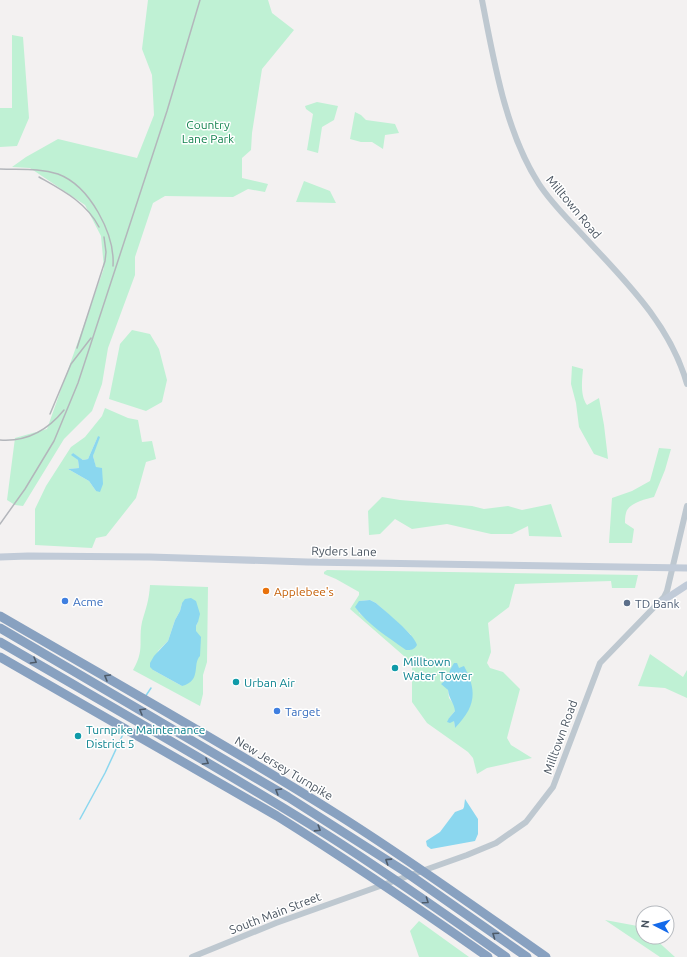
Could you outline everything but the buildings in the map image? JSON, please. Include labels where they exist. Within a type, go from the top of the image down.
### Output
[{"type":"highway","name":"New Jersey Turnpike","points":[[0,616],[144,699],[336,814],[424,872],[546,957]]},
{"type":"highway","name":"New Jersey Turnpike","points":[[0,628],[294,801],[404,871],[527,957]]},
{"type":"highway","points":[[0,642],[319,830],[405,886],[506,957]]},
{"type":"highway","points":[[0,656],[125,730],[277,816],[403,898],[488,957]]},
{"type":"main road","name":"Ryders Lane","points":[[0,557],[150,557],[307,562],[687,568]]},
{"type":"main road","points":[[658,604],[687,585]]},
{"type":"street","name":"Milltown Road","points":[[482,0],[507,110],[518,144],[530,170],[554,204],[633,290],[656,318],[670,343],[687,384]]},
{"type":"street","name":"Milltown Road","points":[[367,891],[496,843],[530,819],[553,788],[600,663],[658,604],[667,591],[687,506]]},
{"type":"street","name":"South Main Street","points":[[192,957],[276,922],[367,891]]},
{"type":"green space","name":"Country Lane Park","points":[[148,0],[268,0],[272,13],[294,30],[262,69],[252,133],[251,150],[242,158],[242,178],[268,184],[265,192],[248,189],[233,197],[165,196],[153,203],[135,257],[135,275],[108,348],[102,384],[92,411],[64,439],[23,506],[15,505],[7,500],[15,438],[47,429],[104,268],[101,236],[85,205],[30,168],[12,167],[26,157],[58,139],[137,158],[154,115],[152,75],[142,49]]},
{"type":"green space","points":[[12,35],[23,37],[29,118],[17,146],[0,147],[0,108],[12,108]]},
{"type":"green space","points":[[317,102],[338,106],[334,120],[322,127],[318,153],[307,150],[313,114],[306,109],[305,106]]},
{"type":"green space","points":[[355,112],[366,120],[395,124],[399,133],[385,135],[383,149],[372,142],[361,142],[350,139]]},
{"type":"green space","points":[[304,181],[330,191],[336,203],[296,202]]},
{"type":"green space","points":[[132,330],[150,334],[159,349],[167,380],[162,402],[146,411],[109,399],[120,344]]},
{"type":"green space","points":[[572,366],[583,369],[582,392],[587,405],[599,398],[608,459],[594,454],[579,427],[576,403],[571,384]]},
{"type":"green space","points":[[105,408],[128,418],[138,420],[142,442],[152,441],[156,459],[146,462],[136,498],[106,536],[96,538],[92,548],[35,545],[35,509],[46,486],[71,447],[85,437],[102,416]],"holes":[[[98,436],[93,456],[96,468],[102,468],[96,491],[89,481],[68,469],[79,468],[78,460],[72,453],[83,460],[88,459]]]},
{"type":"green space","points":[[659,448],[671,449],[665,470],[654,497],[634,504],[627,510],[626,513],[625,523],[634,529],[632,543],[609,543],[612,498],[632,491],[650,481]]},
{"type":"green space","points":[[382,497],[472,506],[484,509],[508,506],[522,510],[551,504],[562,537],[529,536],[528,526],[512,534],[491,534],[447,524],[412,529],[395,519],[380,534],[369,535],[368,511]]},
{"type":"green space","points":[[327,570],[638,575],[635,588],[612,588],[611,581],[515,584],[509,607],[488,623],[491,652],[487,663],[490,668],[503,672],[520,689],[507,738],[511,745],[532,758],[487,768],[477,774],[473,758],[468,752],[427,723],[412,702],[412,663],[350,609],[359,595],[359,592],[324,574]],"holes":[[[370,600],[376,603],[411,635],[387,636],[359,613],[359,601]],[[459,668],[455,728],[454,721],[449,718],[455,711],[455,706],[449,698],[448,690],[443,681]]]},
{"type":"green space","points":[[150,585],[208,587],[207,662],[203,675],[203,694],[200,706],[133,670],[139,657],[142,622],[150,591]],"holes":[[[182,603],[198,622],[196,626],[182,686],[153,670],[158,651],[168,641]]]},
{"type":"green space","points":[[650,654],[683,677],[687,670],[687,698],[665,688],[638,686]]},
{"type":"green space","points":[[605,920],[635,926],[635,940]]},
{"type":"green space","points":[[419,921],[469,957],[419,957],[410,931]]},
{"type":"green space","points":[[642,945],[662,945],[675,957],[660,957]]},
{"type":"water","points":[[98,436],[100,437],[93,456],[96,467],[102,468],[103,484],[100,492],[96,491],[89,481],[68,469],[79,468],[78,460],[71,455],[73,453],[83,460],[88,459]]},
{"type":"water","points":[[191,598],[196,601],[200,614],[196,631],[201,637],[200,656],[197,663],[196,672],[192,680],[188,684],[182,686],[153,670],[150,667],[150,663],[154,656],[168,641],[182,603],[185,599]]},
{"type":"water","points":[[370,600],[376,603],[406,629],[417,645],[415,648],[406,650],[372,625],[355,607],[359,601]]},
{"type":"water","points":[[454,663],[457,663],[459,668],[464,666],[473,692],[467,713],[455,728],[454,721],[450,723],[447,722],[455,711],[448,690],[441,684],[448,678]]},
{"type":"water","points":[[465,799],[478,819],[478,834],[475,841],[431,849],[427,846],[426,841],[440,832],[455,812],[463,809]]},
{"type":"waterway","points":[[145,697],[151,688]]},
{"type":"waterway","points":[[80,819],[105,773],[124,732]]},
{"type":"railway","points":[[0,524],[25,489],[54,441],[78,383],[167,111],[200,0]]},
{"type":"railway","points":[[0,169],[51,172],[70,180],[90,200],[98,212],[110,240],[113,253],[113,266]]},
{"type":"railway","points":[[39,177],[73,198],[87,210],[99,227]]},
{"type":"railway","points":[[77,348],[105,261],[106,252],[104,237]]},
{"type":"railway","points":[[50,414],[71,364],[91,338]]},
{"type":"railway","points":[[0,440],[19,439],[36,434],[51,424],[64,410]]},
{"type":"place","name":"Applebee's","points":[[266,591]]},
{"type":"place","name":"Acme","points":[[65,601]]},
{"type":"place","name":"TD Bank","points":[[627,603]]},
{"type":"place","name":"Milltown Water Tower","points":[[395,668]]},
{"type":"place","name":"Urban Air","points":[[236,682]]},
{"type":"place","name":"Target","points":[[277,711]]},
{"type":"place","name":"Turnpike Maintenance District 5","points":[[78,736]]}]
